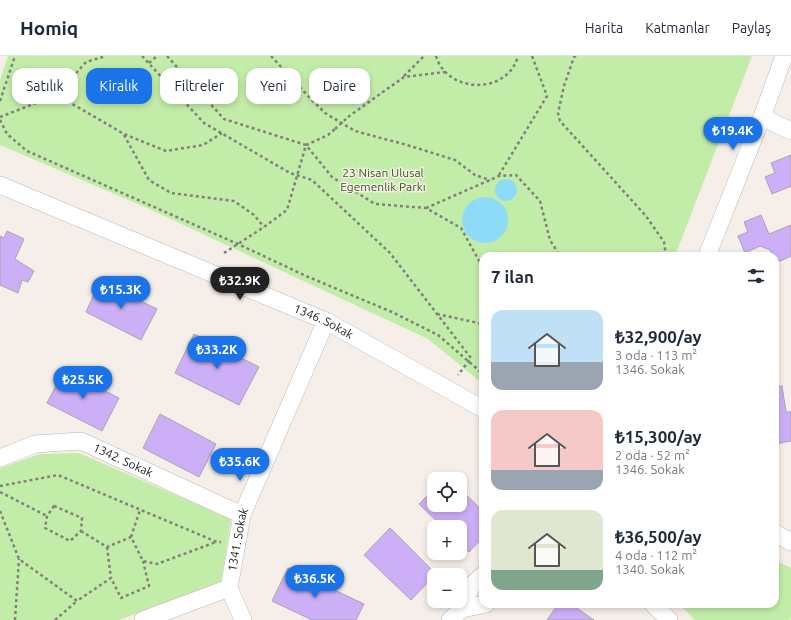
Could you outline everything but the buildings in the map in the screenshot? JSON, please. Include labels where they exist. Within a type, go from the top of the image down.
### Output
[{"type":"street","points":[[709,252],[762,117],[784,56]]},
{"type":"street","points":[[762,117],[791,131]]},
{"type":"street","name":"1346. Sokak","points":[[0,185],[326,321],[479,407]]},
{"type":"street","name":"1341. Sokak","points":[[143,620],[229,588],[242,514],[326,321]]},
{"type":"street","name":"1342. Sokak","points":[[0,458],[35,444],[81,441],[242,514]]},
{"type":"street","points":[[779,535],[791,542]]},
{"type":"street","points":[[456,615],[472,585],[479,579]]},
{"type":"street","points":[[229,588],[243,620]]},
{"type":"street","points":[[456,615],[479,607]]},
{"type":"street","points":[[657,608],[669,620]]},
{"type":"path","points":[[0,101],[15,56]]},
{"type":"path","points":[[78,71],[86,62],[106,56]]},
{"type":"path","points":[[142,56],[204,123],[290,173],[312,180],[390,253],[471,358],[458,375]]},
{"type":"path","points":[[149,63],[156,56]]},
{"type":"path","points":[[167,56],[224,119],[306,145],[332,178],[376,204],[426,208],[461,228],[479,261]]},
{"type":"path","points":[[271,56],[325,113],[355,131],[455,160],[474,175],[490,180]]},
{"type":"path","points":[[306,145],[328,135],[354,112],[404,77],[424,56]]},
{"type":"path","points":[[436,56],[445,72],[456,81],[470,86],[485,85],[498,80],[510,71],[518,56]]},
{"type":"path","points":[[499,176],[548,96],[532,56]]},
{"type":"path","points":[[576,56],[574,57],[564,86],[558,113],[560,122],[646,216],[664,242],[665,252]]},
{"type":"path","points":[[404,77],[445,72]]},
{"type":"path","points":[[35,104],[0,118],[8,134],[27,151],[238,244],[306,276],[392,312],[438,336],[479,371]]},
{"type":"path","points":[[72,104],[124,134],[166,151],[203,145],[222,133]]},
{"type":"path","points":[[124,134],[149,180],[171,193],[234,201],[254,215],[264,227]]},
{"type":"path","points":[[224,253],[287,210],[306,145]]},
{"type":"path","points":[[426,208],[499,176],[516,176],[540,201],[550,240],[558,252]]},
{"type":"path","points":[[437,314],[479,323]]},
{"type":"path","points":[[0,486],[58,475],[217,542],[237,544]]},
{"type":"path","points":[[0,492],[47,516]]},
{"type":"path","points":[[54,506],[82,518],[81,531],[70,541],[45,528],[47,516],[54,506]]},
{"type":"path","points":[[107,547],[111,578],[121,598],[149,586],[143,561],[132,537],[140,510]]},
{"type":"path","points":[[0,511],[19,559],[15,620]]},
{"type":"path","points":[[81,531],[107,547]]},
{"type":"path","points":[[107,547],[132,537]]},
{"type":"path","points":[[143,561],[157,564],[217,542]]},
{"type":"path","points":[[19,559],[77,601]]},
{"type":"path","points":[[55,620],[77,601],[111,578]]},
{"type":"green space","name":"23 Nisan Ulusal Egemenlik Parkı","points":[[8,56],[752,56],[677,252],[479,252],[479,381],[428,339],[147,208],[0,145],[0,80]]},
{"type":"green space","points":[[79,453],[231,519],[221,582],[119,620],[0,620],[0,468],[40,454]]},
{"type":"green space","points":[[779,562],[791,568],[791,618],[789,620],[695,620],[683,608],[779,608]]},
{"type":"water","points":[[506,179],[514,182],[517,190],[514,198],[506,201],[498,198],[495,190],[498,182]]},
{"type":"water","points":[[480,197],[490,197],[498,201],[504,207],[508,215],[508,225],[504,233],[498,239],[490,243],[480,243],[472,239],[466,233],[462,225],[462,215],[466,207],[472,201]]}]
